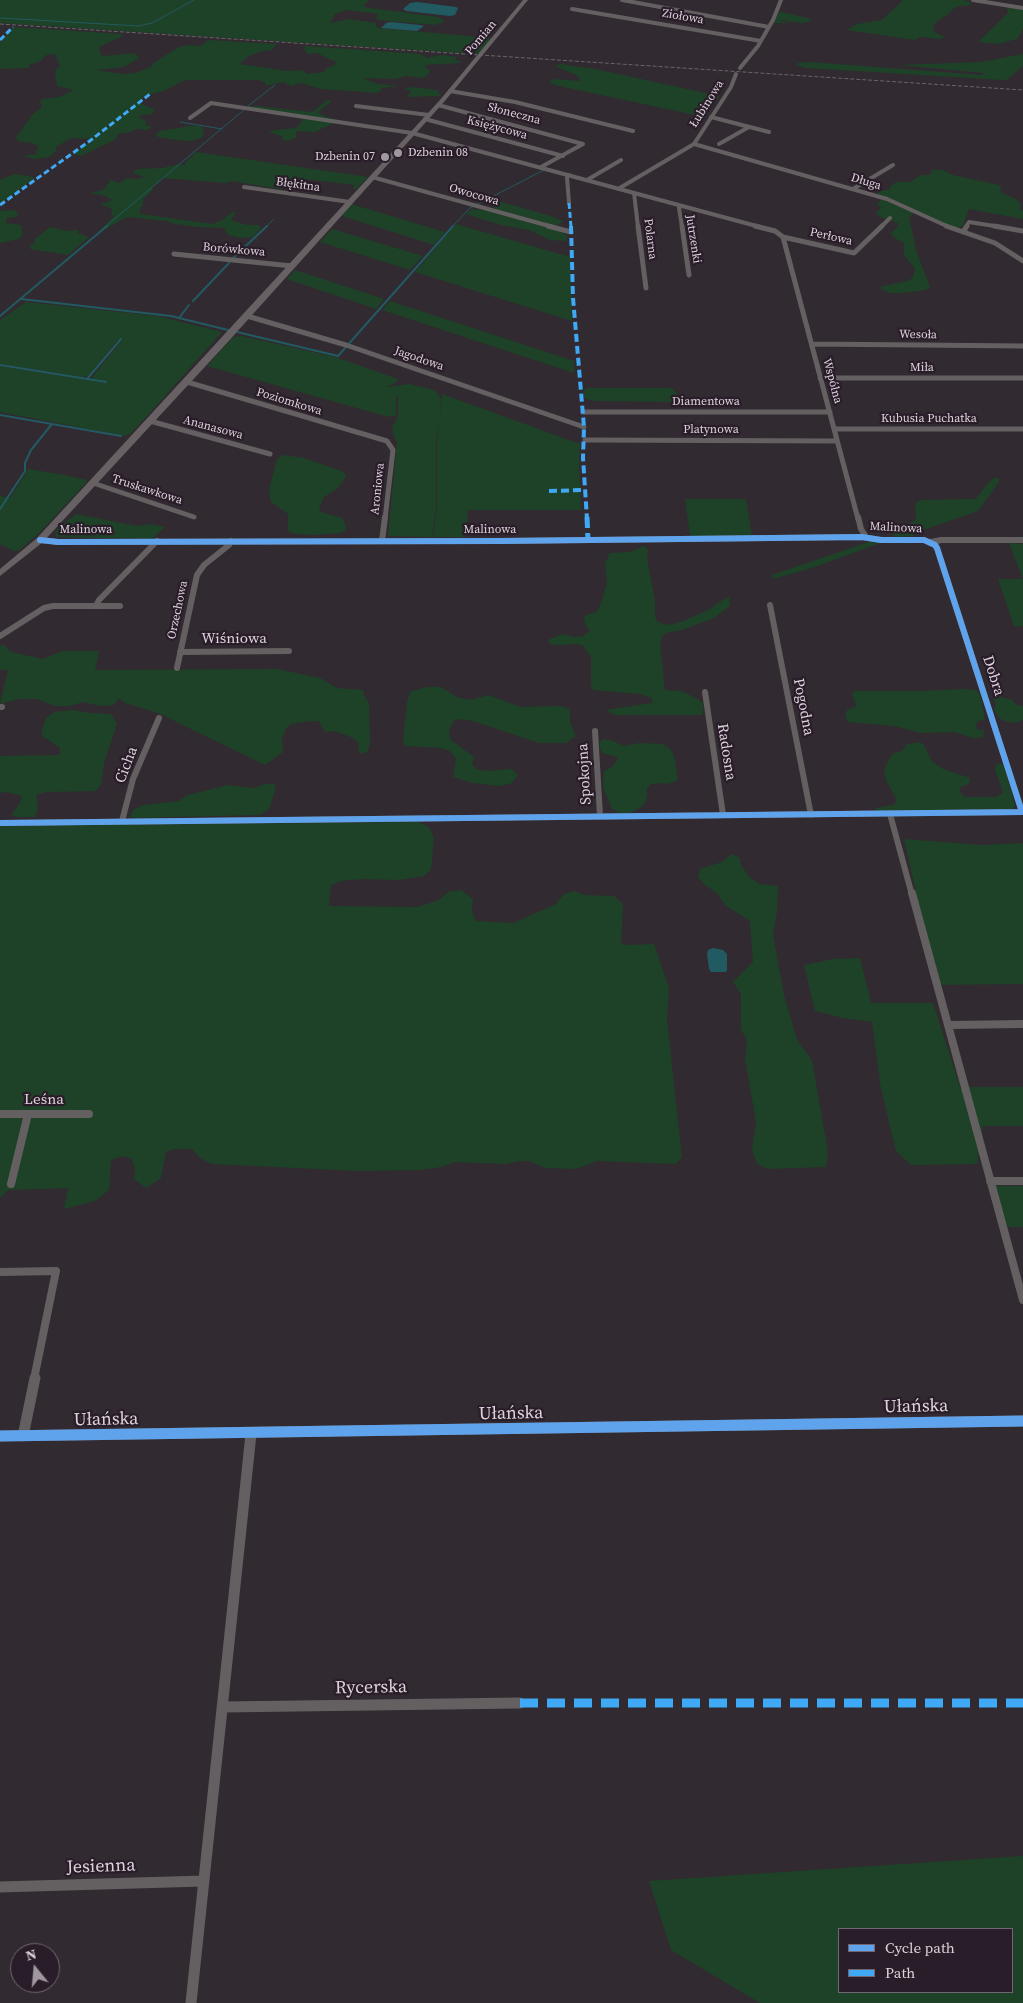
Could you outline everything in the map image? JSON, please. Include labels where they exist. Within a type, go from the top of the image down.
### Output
[{"type":"street","name":"Pomian","points":[[0,572],[40,540],[186,382],[451,91],[526,0]]},
{"type":"street","points":[[622,0],[769,27]]},
{"type":"street","name":"Łubinowa","points":[[740,68],[761,41],[781,0]]},
{"type":"street","points":[[973,0],[1023,8]]},
{"type":"street","name":"Ziołowa","points":[[572,9],[761,41]]},
{"type":"street","name":"Łubinowa","points":[[694,144],[731,86],[736,74]]},
{"type":"street","points":[[451,91],[515,102],[633,131]]},
{"type":"street","points":[[190,118],[211,102],[412,132],[775,231],[783,237]]},
{"type":"street","name":"Słoneczna","points":[[438,105],[578,141],[583,145],[563,156]]},
{"type":"street","name":"Księżycowa","points":[[356,106],[427,117],[563,156]]},
{"type":"street","points":[[711,117],[769,132]]},
{"type":"street","points":[[719,144],[748,127]]},
{"type":"street","points":[[618,189],[694,144]]},
{"type":"street","name":"Długa","points":[[694,144],[853,188],[895,202],[932,220],[995,243],[1022,260]]},
{"type":"street","points":[[541,168],[563,156]]},
{"type":"street","points":[[587,180],[621,160]]},
{"type":"street","points":[[853,188],[893,165]]},
{"type":"street","points":[[569,175],[569,203]]},
{"type":"street","name":"Owocowa","points":[[372,177],[571,232]]},
{"type":"street","name":"Błękitna","points":[[244,187],[350,202]]},
{"type":"street","name":"Polarna","points":[[634,193],[646,288]]},
{"type":"street","name":"Jutrzenki","points":[[681,206],[679,208],[689,276]]},
{"type":"street","name":"Perłowa","points":[[783,237],[854,253],[890,218]]},
{"type":"street","points":[[963,232],[969,222],[1023,231]]},
{"type":"street","name":"Wspólna","points":[[783,237],[861,529],[866,537]]},
{"type":"street","name":"Borówkowa","points":[[174,254],[292,266]]},
{"type":"street","name":"Jagodowa","points":[[246,316],[346,345],[584,426]]},
{"type":"street","name":"Wesoła","points":[[812,344],[1023,346]]},
{"type":"street","name":"Miła","points":[[820,378],[1023,378]]},
{"type":"street","name":"Poziomkowa","points":[[186,382],[387,441]]},
{"type":"street","name":"Diamentowa","points":[[583,412],[830,412]]},
{"type":"street","name":"Ananasowa","points":[[150,421],[270,454]]},
{"type":"street","name":"Kubusia Puchatka","points":[[834,429],[1023,428]]},
{"type":"street","name":"Platynowa","points":[[585,440],[837,440]]},
{"type":"street","name":"Aroniowa","points":[[382,540],[392,450],[387,441]]},
{"type":"street","name":"Truskawkowa","points":[[93,483],[194,517]]},
{"type":"street","name":"Malinowa","points":[[40,540],[58,542],[157,542],[866,537],[881,540],[924,540],[932,542],[941,540],[1023,540]]},
{"type":"street","name":"Orzechowa","points":[[177,668],[197,574],[204,565],[229,546],[231,541]]},
{"type":"street","points":[[96,606],[98,600],[157,542]]},
{"type":"street","name":"Malinowa","points":[[932,542],[937,548]]},
{"type":"street","name":"Dobra","points":[[937,548],[1023,812]]},
{"type":"street","name":"Pogodna","points":[[770,605],[811,815]]},
{"type":"street","points":[[0,636],[44,608],[53,606],[120,606]]},
{"type":"street","name":"Wiśniowa","points":[[180,652],[289,652]]},
{"type":"street","name":"Radosna","points":[[705,692],[723,815]]},
{"type":"street","name":"Cicha","points":[[122,822],[133,779],[159,718]]},
{"type":"street","name":"Spokojna","points":[[596,731],[600,816]]},
{"type":"street","points":[[0,823],[1023,812]]},
{"type":"street","points":[[890,814],[1023,1299]]},
{"type":"street","points":[[948,1025],[1023,1024]]},
{"type":"street","name":"Leśna","points":[[0,1114],[89,1114]]},
{"type":"street","points":[[11,1184],[28,1114]]},
{"type":"street","points":[[990,1181],[1023,1181]]},
{"type":"street","points":[[0,1272],[56,1271],[23,1436]]},
{"type":"street","name":"Ułańska","points":[[0,1436],[251,1434],[1023,1421]]},
{"type":"street","points":[[191,2003],[251,1434]]},
{"type":"street","name":"Rycerska","points":[[222,1708],[520,1703]]},
{"type":"street","name":"Jesienna","points":[[0,1887],[204,1881]]},
{"type":"green space","points":[[0,0],[370,0],[364,7],[438,17],[445,21],[435,25],[379,20],[376,18],[378,14],[347,10],[335,14],[330,23],[349,19],[376,23],[377,28],[492,38],[478,54],[0,23]]},
{"type":"green space","points":[[903,0],[964,0],[972,3],[968,6],[959,6],[953,9],[936,22],[933,27],[934,32],[945,37],[941,39],[920,37],[915,40],[847,30],[857,24],[882,20]]},
{"type":"green space","points":[[1006,7],[1023,9],[1023,29],[1017,39],[998,44],[978,42],[1007,14]]},
{"type":"green space","points":[[778,13],[808,18],[812,21],[802,23],[779,20],[790,23],[774,23]]},
{"type":"green space","points":[[13,27],[122,34],[121,37],[99,47],[100,54],[104,56],[134,53],[139,58],[124,67],[96,70],[123,74],[136,73],[148,68],[179,47],[188,45],[201,46],[208,40],[277,44],[272,50],[262,51],[249,56],[240,64],[287,71],[302,70],[307,74],[324,72],[326,68],[333,66],[336,62],[317,53],[307,54],[304,48],[306,46],[421,54],[427,58],[442,55],[457,57],[455,60],[462,61],[458,63],[425,65],[431,71],[424,78],[407,76],[395,79],[363,78],[378,84],[400,86],[381,88],[381,91],[378,93],[320,89],[301,83],[291,86],[283,82],[266,86],[265,82],[258,80],[185,80],[164,91],[147,95],[138,102],[155,110],[152,114],[138,116],[147,122],[145,125],[152,127],[148,130],[136,129],[131,132],[118,134],[116,139],[81,156],[73,154],[93,139],[71,138],[56,147],[56,151],[49,157],[35,159],[22,156],[37,154],[36,151],[39,146],[18,141],[16,138],[32,115],[42,107],[40,101],[42,99],[59,97],[73,90],[57,86],[55,74],[56,69],[60,66],[55,54],[46,55],[40,61],[29,65],[29,68],[0,69],[0,42]]},
{"type":"green space","points":[[1023,54],[1023,66],[1007,80],[806,68],[797,65],[797,63],[810,62],[982,75],[984,73],[899,65],[981,62]]},
{"type":"green space","points":[[560,64],[595,69],[719,96],[709,110],[695,115],[554,85],[549,81],[555,79],[580,81],[578,76],[555,66]]},
{"type":"green space","points":[[412,87],[437,90],[441,96],[407,97],[411,91],[404,89]]},
{"type":"green space","points":[[327,100],[332,101],[318,112],[338,120],[336,122],[315,132],[296,131],[296,138],[282,141],[283,137],[268,131],[296,128],[301,123],[302,118],[249,108],[258,106],[312,112]]},
{"type":"green space","points":[[201,126],[204,131],[202,138],[189,141],[155,135],[160,131]]},
{"type":"green space","points":[[196,152],[368,177],[356,189],[352,189],[355,185],[295,178],[283,189],[279,189],[232,181],[226,183],[163,178],[152,187],[153,190],[143,199],[143,205],[139,211],[141,214],[212,224],[222,220],[234,211],[236,212],[231,220],[247,225],[259,225],[261,228],[253,237],[241,238],[228,235],[224,228],[197,227],[167,221],[127,217],[106,229],[101,229],[114,216],[111,214],[112,208],[100,205],[112,200],[106,196],[90,193],[103,190],[111,180],[119,183],[128,178],[145,177],[132,173],[137,169],[163,168],[178,164],[187,166],[184,164]]},
{"type":"green space","points":[[932,170],[943,170],[953,175],[999,185],[1002,187],[1000,190],[1002,193],[1016,199],[1021,204],[1020,209],[1023,211],[1023,219],[969,209],[963,226],[955,228],[877,194],[880,191],[889,190],[896,182],[910,182],[921,175],[930,175]]},
{"type":"green space","points":[[14,174],[34,178],[0,204],[0,180]]},
{"type":"green space","points":[[882,199],[915,213],[909,217],[916,250],[930,287],[926,290],[890,293],[880,288],[908,281],[913,277],[915,269],[904,255],[904,243],[893,237],[891,233],[899,225],[898,223],[880,217],[876,213],[881,208],[877,203]]},
{"type":"green space","points":[[495,200],[563,221],[555,229],[568,236],[565,241],[550,240],[529,230],[501,225],[466,214],[472,209],[494,211],[495,208],[492,204]]},
{"type":"green space","points":[[351,204],[445,232],[434,245],[342,216]]},
{"type":"green space","points":[[12,210],[18,214],[16,217],[7,218],[6,223],[21,225],[23,234],[19,239],[0,243],[0,211]]},
{"type":"green space","points":[[456,224],[570,257],[572,321],[415,272]]},
{"type":"green space","points":[[50,227],[67,231],[77,230],[79,231],[77,233],[88,238],[68,255],[30,249],[30,245],[34,244],[35,239]]},
{"type":"green space","points":[[332,229],[423,256],[410,270],[320,242]]},
{"type":"green space","points":[[295,270],[384,299],[376,309],[287,279]]},
{"type":"green space","points":[[390,301],[574,361],[574,373],[382,310]]},
{"type":"green space","points":[[26,302],[157,316],[222,332],[148,415],[130,434],[125,436],[0,412],[0,366],[106,383],[108,382],[93,379],[92,377],[123,339],[119,339],[88,376],[82,377],[0,364],[0,320]]},
{"type":"green space","points":[[242,336],[335,357],[398,379],[398,381],[387,387],[409,384],[434,390],[439,395],[442,402],[436,439],[436,510],[432,537],[388,536],[397,442],[393,435],[392,427],[398,416],[398,397],[396,396],[396,415],[389,417],[207,366],[233,337]]},
{"type":"green space","points":[[587,388],[669,388],[673,389],[681,399],[674,402],[595,401],[586,399],[583,396],[584,390]]},
{"type":"green space","points":[[442,394],[580,444],[581,510],[468,510],[466,537],[433,537],[437,509],[437,439]]},
{"type":"green space","points":[[283,455],[304,458],[344,472],[346,476],[338,488],[324,497],[319,509],[321,512],[342,518],[346,530],[340,533],[313,535],[295,534],[288,531],[288,514],[271,502],[269,489],[277,459]]},
{"type":"green space","points":[[28,469],[65,475],[86,480],[87,482],[39,533],[20,550],[14,551],[0,544],[0,496],[10,498]]},
{"type":"green space","points":[[994,478],[1000,478],[978,511],[926,529],[913,536],[895,537],[891,532],[902,529],[916,519],[915,504],[920,500],[976,499]]},
{"type":"green space","points":[[685,499],[746,499],[752,535],[749,537],[694,537],[690,535]]},
{"type":"green space","points":[[76,514],[137,526],[150,524],[165,527],[152,539],[56,537],[55,531]]},
{"type":"green space","points":[[871,541],[883,542],[812,568],[773,579],[772,575]]},
{"type":"green space","points":[[1009,543],[1023,544],[1023,579]]},
{"type":"green space","points":[[644,546],[648,550],[647,559],[655,600],[655,617],[658,622],[667,625],[681,622],[708,610],[729,596],[730,606],[714,618],[682,630],[666,633],[662,637],[660,644],[665,690],[681,691],[696,698],[703,703],[703,715],[614,715],[606,710],[652,703],[652,698],[640,694],[593,690],[591,686],[591,657],[582,645],[550,644],[548,640],[562,634],[575,637],[583,636],[590,631],[585,624],[584,616],[597,612],[602,600],[607,583],[605,563],[610,553],[630,552]]},
{"type":"green space","points":[[998,579],[1023,579],[1023,626],[1014,626]]},
{"type":"green space","points":[[0,645],[4,645],[11,652],[43,659],[63,651],[99,651],[95,670],[277,669],[320,678],[337,688],[363,690],[369,703],[370,742],[368,751],[362,754],[358,751],[359,743],[353,738],[335,731],[325,732],[319,721],[303,722],[291,724],[285,730],[282,740],[283,752],[265,765],[158,713],[125,703],[119,698],[114,705],[101,706],[83,702],[69,706],[55,706],[37,699],[18,699],[0,704],[8,670],[0,670]]},
{"type":"green space","points":[[426,687],[441,687],[457,697],[470,700],[489,695],[520,707],[560,706],[570,709],[570,722],[576,736],[566,743],[539,743],[473,721],[457,719],[452,723],[449,733],[451,740],[474,757],[472,764],[476,769],[487,771],[511,769],[518,774],[512,783],[500,786],[472,783],[453,777],[456,759],[450,751],[441,748],[405,746],[403,740],[407,702],[410,692]]},
{"type":"green space","points":[[976,690],[980,694],[985,720],[978,721],[976,725],[977,729],[984,731],[983,737],[973,738],[954,732],[921,733],[894,726],[848,722],[845,715],[847,710],[855,707],[856,704],[852,695],[854,691]]},
{"type":"green space","points":[[1001,697],[1023,706],[1023,720],[1015,723],[999,718],[994,710],[996,704],[993,699]]},
{"type":"green space","points":[[73,710],[111,714],[117,724],[104,763],[101,784],[96,791],[47,792],[36,795],[38,809],[35,817],[11,815],[20,803],[22,796],[6,792],[0,793],[0,756],[60,755],[60,748],[41,735],[43,727],[46,718],[54,712]]},
{"type":"green space","points":[[602,739],[611,740],[624,746],[639,743],[662,744],[668,747],[674,755],[678,780],[668,784],[651,784],[647,788],[647,797],[643,806],[630,813],[620,813],[612,809],[603,787],[604,771],[613,766],[618,759],[602,753],[599,745]]},
{"type":"green space","points":[[920,742],[924,745],[932,761],[943,769],[970,778],[969,784],[961,787],[959,791],[965,797],[997,797],[1003,792],[995,770],[996,764],[1000,763],[1004,766],[1015,805],[1013,809],[877,811],[875,808],[893,805],[897,801],[886,780],[884,770],[890,757],[894,753],[902,751],[907,744]]},
{"type":"green space","points":[[265,784],[274,784],[276,787],[269,809],[260,815],[132,818],[130,816],[133,810],[143,805],[179,801],[188,795],[228,785],[253,788]]},
{"type":"green space","points":[[418,822],[429,827],[434,838],[431,869],[424,876],[399,880],[362,879],[341,881],[331,885],[329,906],[418,907],[439,900],[448,892],[461,890],[473,899],[472,912],[476,921],[513,923],[556,904],[564,894],[574,891],[585,895],[614,896],[623,904],[621,942],[624,945],[654,944],[669,988],[667,1020],[682,1157],[676,1164],[597,1161],[576,1169],[545,1168],[529,1161],[505,1164],[455,1162],[441,1167],[421,1170],[359,1171],[212,1164],[200,1158],[192,1149],[174,1149],[166,1152],[161,1178],[146,1188],[134,1179],[135,1168],[131,1158],[122,1156],[111,1160],[109,1190],[95,1201],[64,1209],[68,1188],[8,1190],[0,1198],[0,826]]},
{"type":"green space","points":[[904,839],[982,845],[1023,843],[1023,984],[937,985]]},
{"type":"green space","points":[[732,854],[740,858],[741,865],[750,878],[760,884],[778,886],[777,912],[773,934],[784,995],[797,1040],[812,1060],[828,1152],[826,1167],[767,1169],[757,1164],[752,1150],[756,1122],[745,1058],[747,1040],[741,1030],[741,994],[733,982],[753,962],[750,921],[725,905],[717,893],[706,886],[698,877],[700,869],[722,862]]},
{"type":"green space","points":[[860,958],[871,1003],[933,1003],[960,1087],[1023,1087],[1023,1126],[983,1126],[977,1164],[911,1165],[896,1151],[881,1089],[872,1022],[843,1018],[815,1011],[804,965],[833,959]]},
{"type":"green space","points":[[994,1186],[1023,1186],[1023,1227],[1004,1227]]},
{"type":"green space","points":[[1023,1856],[1023,2003],[760,2003],[671,1950],[649,1881]]},
{"type":"water","points":[[417,2],[458,8],[455,15],[450,16],[406,11],[403,9],[410,3]]},
{"type":"water","points":[[386,23],[424,26],[417,31],[381,28]]},
{"type":"water","points":[[713,948],[723,950],[727,954],[727,971],[711,972],[709,969],[707,954],[708,950]]},
{"type":"waterway","points":[[0,18],[138,26],[152,23],[194,0]]},
{"type":"waterway","points":[[248,106],[275,85]]},
{"type":"waterway","points":[[221,129],[245,109]]},
{"type":"waterway","points":[[180,122],[221,129]]},
{"type":"waterway","points":[[105,227],[221,129]]},
{"type":"waterway","points":[[452,227],[470,208],[544,170]]},
{"type":"waterway","points":[[267,226],[273,220]]},
{"type":"waterway","points":[[0,316],[107,226]]},
{"type":"waterway","points":[[232,259],[267,226]]},
{"type":"waterway","points":[[237,332],[338,356],[453,226]]},
{"type":"waterway","points":[[193,301],[229,263]]},
{"type":"waterway","points":[[21,299],[179,318]]},
{"type":"waterway","points":[[179,318],[189,305]]},
{"type":"waterway","points":[[179,318],[228,330]]},
{"type":"waterway","points":[[87,379],[121,339]]},
{"type":"waterway","points":[[0,365],[87,379]]},
{"type":"waterway","points":[[87,379],[106,382]]},
{"type":"waterway","points":[[0,415],[52,424]]},
{"type":"waterway","points":[[0,509],[25,471],[25,463],[31,450],[52,424]]},
{"type":"waterway","points":[[52,424],[121,436]]},
{"type":"railway","points":[[0,24],[1023,90]]},
{"type":"marked path","points":[[0,40],[13,27]]},
{"type":"marked path","points":[[0,205],[91,140],[150,94]]},
{"type":"marked path","points":[[569,203],[573,298],[584,427],[583,458],[588,540]]},
{"type":"marked path","points":[[549,491],[585,490]]},
{"type":"marked path","points":[[520,1703],[1023,1703]]},
{"type":"cycle path","points":[[40,540],[58,542],[500,541],[862,537],[881,540],[924,540],[935,545],[937,548],[1022,812]]},
{"type":"cycle path","points":[[0,823],[1023,812]]},
{"type":"cycle path","points":[[0,1436],[1023,1421]]},
{"type":"place","name":"Dzbenin 08","points":[[398,153]]},
{"type":"place","name":"Dzbenin 07","points":[[385,157]]}]
